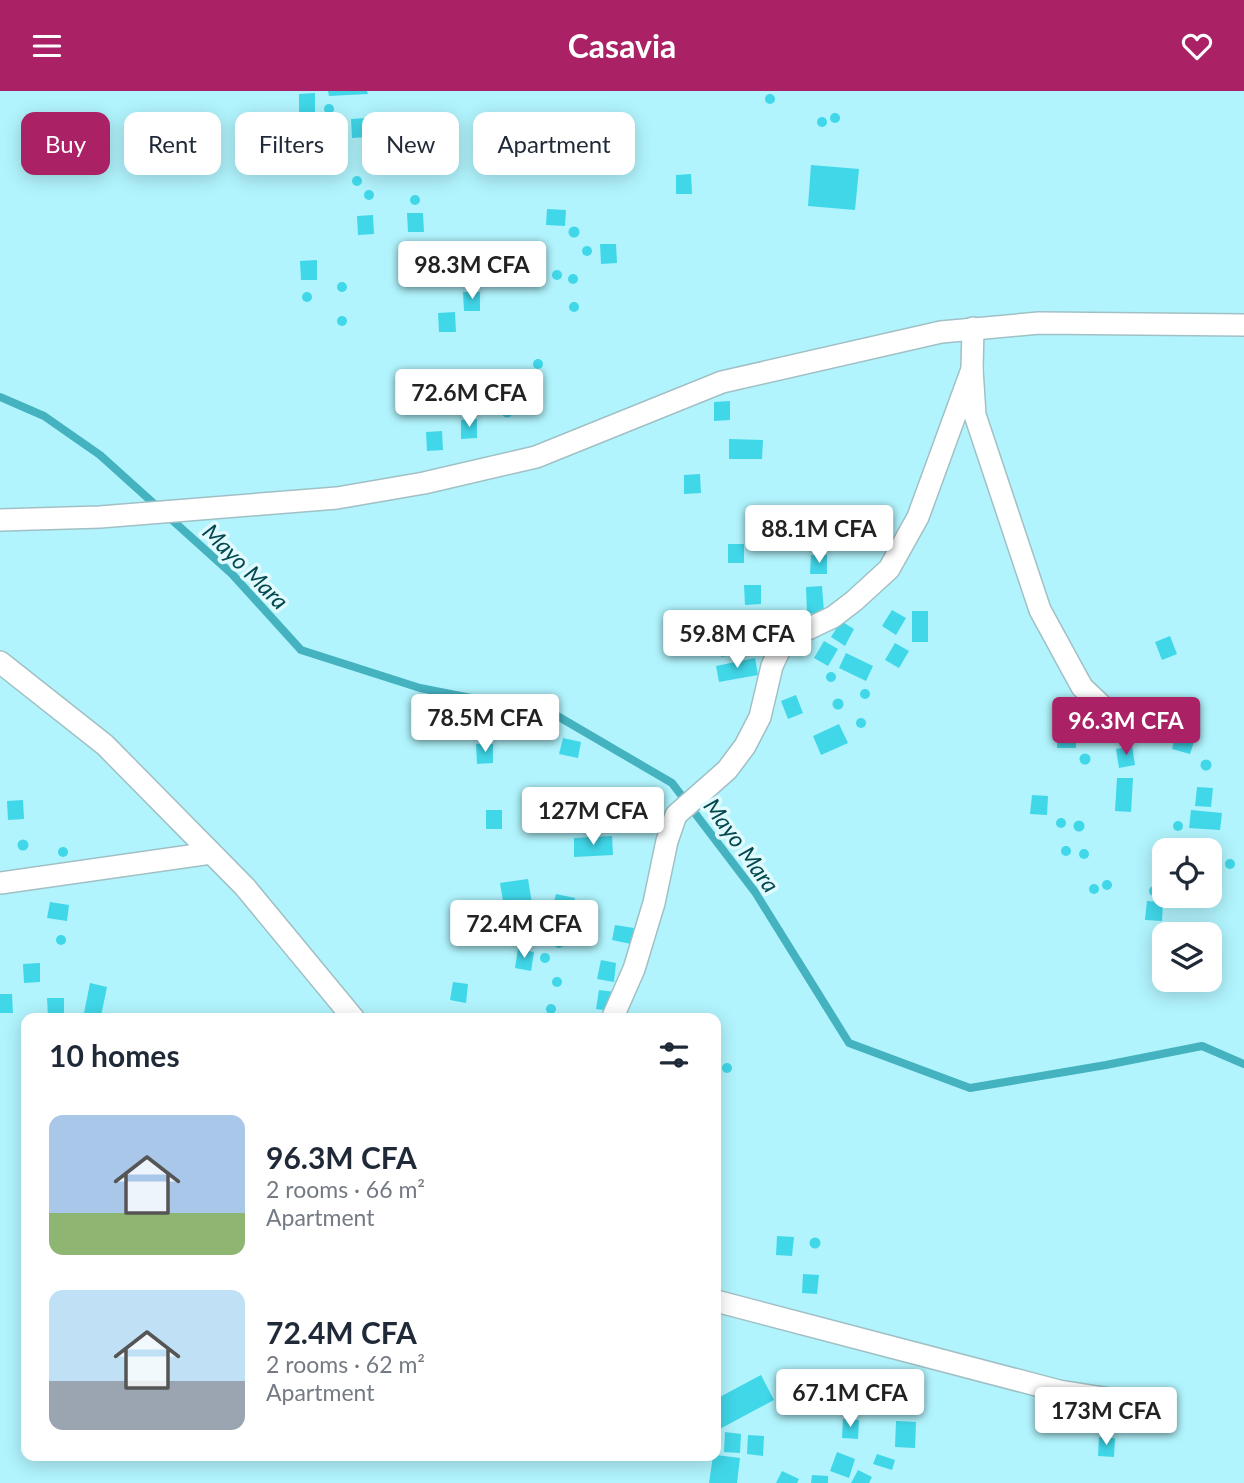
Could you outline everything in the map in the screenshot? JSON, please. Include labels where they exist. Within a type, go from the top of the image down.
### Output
[{"type":"street","points":[[0,520],[100,517],[337,498],[424,483],[536,457],[722,382],[915,338],[973,328],[1039,323],[1244,325]]},
{"type":"street","points":[[973,328],[975,415],[1040,610],[1082,687],[1120,723]]},
{"type":"street","points":[[614,1013],[634,969],[676,815],[727,769],[745,746],[760,717],[772,666],[789,638],[833,617],[855,601],[889,569],[918,517],[972,369]]},
{"type":"street","points":[[0,662],[105,745],[246,887],[349,1013]]},
{"type":"street","points":[[0,883],[211,853]]},
{"type":"street","points":[[721,1302],[1059,1391],[1136,1402]]},
{"type":"shaded area","points":[[0,91],[1244,91],[1244,1483],[0,1483]]},
{"type":"building","points":[[328,91],[367,91],[368,94],[329,96]]},
{"type":"building","points":[[315,93],[315,112],[299,112],[299,94]]},
{"type":"building","points":[[770,94],[774,95],[774,103],[770,104],[766,103],[765,99],[766,95]]},
{"type":"building","points":[[325,105],[333,105],[333,112],[325,112]]},
{"type":"building","points":[[835,113],[839,114],[839,122],[835,123],[831,122],[830,118],[831,114]]},
{"type":"building","points":[[822,117],[826,118],[826,126],[822,127],[818,126],[817,122],[818,118]]},
{"type":"building","points":[[362,118],[362,137],[352,138],[351,119]]},
{"type":"building","points":[[811,165],[859,169],[855,210],[808,206]]},
{"type":"building","points":[[691,174],[692,194],[676,194],[676,175]]},
{"type":"building","points":[[357,176],[361,177],[361,185],[357,186],[353,185],[352,181],[353,177]]},
{"type":"building","points":[[369,190],[373,191],[373,199],[369,200],[365,199],[364,195],[365,191]]},
{"type":"building","points":[[415,195],[419,196],[419,204],[415,205],[411,204],[410,200],[411,196]]},
{"type":"building","points":[[547,209],[566,210],[565,226],[546,225]]},
{"type":"building","points":[[407,213],[423,213],[424,232],[408,232]]},
{"type":"building","points":[[373,215],[374,234],[358,235],[357,216]]},
{"type":"building","points":[[574,227],[578,228],[578,236],[574,237],[570,236],[569,232],[570,228]]},
{"type":"building","points":[[600,244],[616,244],[617,263],[601,264]]},
{"type":"building","points":[[587,246],[591,247],[591,255],[587,256],[583,255],[582,251],[583,247]]},
{"type":"building","points":[[317,260],[317,280],[301,280],[300,261]]},
{"type":"building","points":[[557,270],[561,271],[561,279],[557,280],[553,279],[552,275],[553,271]]},
{"type":"building","points":[[573,274],[577,275],[577,283],[573,284],[569,283],[568,279],[569,275]]},
{"type":"building","points":[[342,282],[346,283],[346,291],[342,292],[338,291],[337,287],[338,283]]},
{"type":"building","points":[[307,292],[311,293],[311,301],[307,302],[303,301],[302,297],[303,293]]},
{"type":"building","points":[[463,292],[480,292],[480,311],[464,311]]},
{"type":"building","points":[[574,302],[578,303],[578,311],[574,312],[570,311],[569,307],[570,303]]},
{"type":"building","points":[[455,312],[456,332],[439,332],[438,313]]},
{"type":"building","points":[[342,316],[346,317],[346,325],[342,326],[338,325],[337,321],[338,317]]},
{"type":"building","points":[[538,359],[542,360],[542,368],[538,369],[534,368],[533,364],[534,360]]},
{"type":"building","points":[[407,373],[423,373],[424,392],[408,393]]},
{"type":"building","points":[[505,378],[509,379],[509,387],[505,388],[501,387],[500,383],[501,379]]},
{"type":"building","points":[[730,401],[730,420],[714,421],[714,402]]},
{"type":"building","points":[[507,407],[511,408],[511,416],[507,417],[503,416],[502,412],[503,408]]},
{"type":"building","points":[[477,419],[477,438],[461,439],[461,420]]},
{"type":"building","points":[[442,431],[443,450],[427,451],[426,432]]},
{"type":"building","points":[[729,439],[763,440],[762,459],[729,459]]},
{"type":"building","points":[[700,474],[701,493],[684,494],[684,475]]},
{"type":"building","points":[[749,515],[768,518],[765,534],[746,530]]},
{"type":"building","points":[[786,520],[814,525],[810,541],[782,536]]},
{"type":"building","points":[[728,544],[744,544],[744,563],[728,563]]},
{"type":"building","points":[[811,555],[827,555],[827,574],[810,574]]},
{"type":"building","points":[[744,585],[761,585],[761,604],[745,605]]},
{"type":"building","points":[[822,586],[824,612],[807,614],[806,587]]},
{"type":"building","points":[[892,610],[906,618],[896,635],[882,626]]},
{"type":"building","points":[[912,611],[928,611],[928,642],[912,642]]},
{"type":"building","points":[[766,619],[770,620],[770,628],[766,629],[762,628],[761,624],[762,620]]},
{"type":"building","points":[[841,621],[854,629],[845,646],[831,637]]},
{"type":"building","points":[[1170,636],[1177,654],[1162,660],[1155,642]]},
{"type":"building","points":[[737,638],[740,654],[721,657],[718,641]]},
{"type":"building","points":[[824,641],[838,649],[828,666],[814,658]]},
{"type":"building","points":[[895,643],[909,651],[899,668],[885,660]]},
{"type":"building","points":[[846,653],[873,666],[866,681],[839,668]]},
{"type":"building","points":[[755,658],[758,675],[719,682],[716,666]]},
{"type":"building","points":[[831,672],[835,673],[835,681],[831,682],[827,681],[826,677],[827,673]]},
{"type":"building","points":[[865,689],[869,690],[869,698],[865,699],[861,698],[860,694],[861,690]]},
{"type":"building","points":[[796,695],[803,713],[788,719],[781,701]]},
{"type":"building","points":[[838,699],[842,700],[842,708],[838,709],[834,708],[833,704],[834,700]]},
{"type":"building","points":[[861,718],[865,719],[865,727],[861,728],[857,727],[856,723],[857,719]]},
{"type":"building","points":[[839,724],[848,743],[821,755],[813,736]]},
{"type":"building","points":[[1057,732],[1076,732],[1076,748],[1057,748]]},
{"type":"building","points":[[1176,734],[1195,739],[1190,754],[1172,749]]},
{"type":"building","points":[[563,738],[581,742],[578,758],[559,754]]},
{"type":"building","points":[[476,744],[493,744],[493,763],[477,764]]},
{"type":"building","points":[[1132,746],[1135,765],[1119,768],[1116,749]]},
{"type":"building","points":[[1085,754],[1089,755],[1089,763],[1085,764],[1081,763],[1080,759],[1081,755]]},
{"type":"building","points":[[1206,760],[1210,761],[1210,769],[1206,770],[1202,769],[1201,765],[1202,761]]},
{"type":"building","points":[[1117,778],[1133,778],[1131,812],[1115,811]]},
{"type":"building","points":[[1197,787],[1213,788],[1211,807],[1195,806]]},
{"type":"building","points":[[1032,795],[1048,796],[1047,815],[1030,814]]},
{"type":"building","points":[[23,800],[24,819],[8,820],[7,801]]},
{"type":"building","points":[[486,810],[502,810],[502,829],[486,829]]},
{"type":"building","points":[[1191,810],[1222,813],[1220,830],[1189,828]]},
{"type":"building","points":[[1061,818],[1065,819],[1065,827],[1061,828],[1057,827],[1056,823],[1057,819]]},
{"type":"building","points":[[1079,821],[1083,822],[1083,830],[1079,831],[1075,830],[1074,826],[1075,822]]},
{"type":"building","points":[[1178,821],[1182,822],[1182,830],[1178,831],[1174,830],[1173,826],[1174,822]]},
{"type":"building","points":[[612,836],[613,855],[574,857],[574,838]]},
{"type":"building","points":[[23,840],[27,841],[27,849],[23,850],[19,849],[18,845],[19,841]]},
{"type":"building","points":[[1066,846],[1070,847],[1070,855],[1066,856],[1062,855],[1061,851],[1062,847]]},
{"type":"building","points":[[63,847],[67,848],[67,856],[63,857],[59,856],[58,852],[59,848]]},
{"type":"building","points":[[1084,849],[1088,850],[1088,858],[1084,859],[1080,858],[1079,854],[1080,850]]},
{"type":"building","points":[[1230,859],[1234,860],[1234,868],[1230,869],[1226,868],[1225,864],[1226,860]]},
{"type":"building","points":[[528,879],[533,909],[505,913],[500,883]]},
{"type":"building","points":[[1107,880],[1111,881],[1111,889],[1107,890],[1103,889],[1102,885],[1103,881]]},
{"type":"building","points":[[1094,884],[1098,885],[1098,893],[1094,894],[1090,893],[1089,889],[1090,885]]},
{"type":"building","points":[[556,894],[575,898],[571,914],[552,910]]},
{"type":"building","points":[[1147,901],[1152,901],[1152,908],[1163,908],[1162,921],[1145,920]]},
{"type":"building","points":[[50,902],[69,905],[67,921],[47,918]]},
{"type":"building","points":[[615,925],[634,928],[631,944],[612,940]]},
{"type":"building","points":[[522,929],[526,930],[526,938],[522,939],[518,938],[517,934],[518,930]]},
{"type":"building","points":[[61,935],[65,936],[65,944],[61,945],[57,944],[56,940],[57,936]]},
{"type":"building","points":[[559,938],[563,939],[563,947],[559,948],[555,947],[554,943],[555,939]]},
{"type":"building","points":[[518,949],[534,952],[531,971],[515,968]]},
{"type":"building","points":[[545,953],[549,954],[549,962],[545,963],[541,962],[540,958],[541,954]]},
{"type":"building","points":[[601,960],[616,963],[614,982],[597,979]]},
{"type":"building","points":[[40,963],[40,982],[24,983],[23,964]]},
{"type":"building","points":[[557,977],[561,978],[561,986],[557,987],[553,986],[552,982],[553,978]]},
{"type":"building","points":[[453,982],[468,984],[466,1003],[450,1000]]},
{"type":"building","points":[[90,983],[107,987],[102,1013],[84,1013]]},
{"type":"building","points":[[599,990],[615,992],[612,1011],[596,1009]]},
{"type":"building","points":[[0,994],[12,994],[13,1013],[0,1013]]},
{"type":"building","points":[[47,998],[64,998],[64,1013],[48,1013]]},
{"type":"building","points":[[547,1005],[555,1005],[555,1013],[547,1013]]},
{"type":"building","points":[[727,1063],[731,1064],[731,1072],[727,1073],[723,1072],[722,1068],[723,1064]]},
{"type":"building","points":[[777,1236],[794,1237],[792,1256],[776,1255]]},
{"type":"building","points":[[815,1238],[819,1239],[819,1247],[815,1248],[811,1247],[810,1243],[811,1239]]},
{"type":"building","points":[[803,1274],[819,1275],[817,1294],[802,1293]]},
{"type":"building","points":[[761,1375],[774,1400],[721,1428],[721,1396]]},
{"type":"building","points":[[855,1386],[872,1387],[870,1406],[854,1405]]},
{"type":"building","points":[[843,1419],[859,1420],[858,1439],[842,1438]]},
{"type":"building","points":[[896,1421],[916,1422],[915,1448],[895,1447]]},
{"type":"building","points":[[725,1432],[741,1434],[740,1453],[724,1452]]},
{"type":"building","points":[[748,1435],[764,1436],[763,1456],[747,1454]]},
{"type":"building","points":[[1099,1437],[1115,1438],[1114,1457],[1098,1456]]},
{"type":"building","points":[[837,1452],[855,1459],[849,1478],[830,1471]]},
{"type":"building","points":[[877,1454],[895,1460],[892,1470],[873,1464]]},
{"type":"building","points":[[721,1456],[740,1458],[737,1483],[709,1483],[712,1461],[721,1461]]},
{"type":"building","points":[[858,1470],[872,1477],[869,1483],[851,1483]]},
{"type":"building","points":[[782,1471],[799,1479],[797,1483],[776,1483]]},
{"type":"building","points":[[812,1475],[828,1476],[828,1483],[811,1483]]},
{"type":"waterway","name":"Mayo Mara","points":[[0,397],[44,416],[100,455],[232,574],[301,650],[420,688],[554,714],[672,783],[755,892],[849,1043],[970,1088],[1202,1046],[1244,1064]]}]
